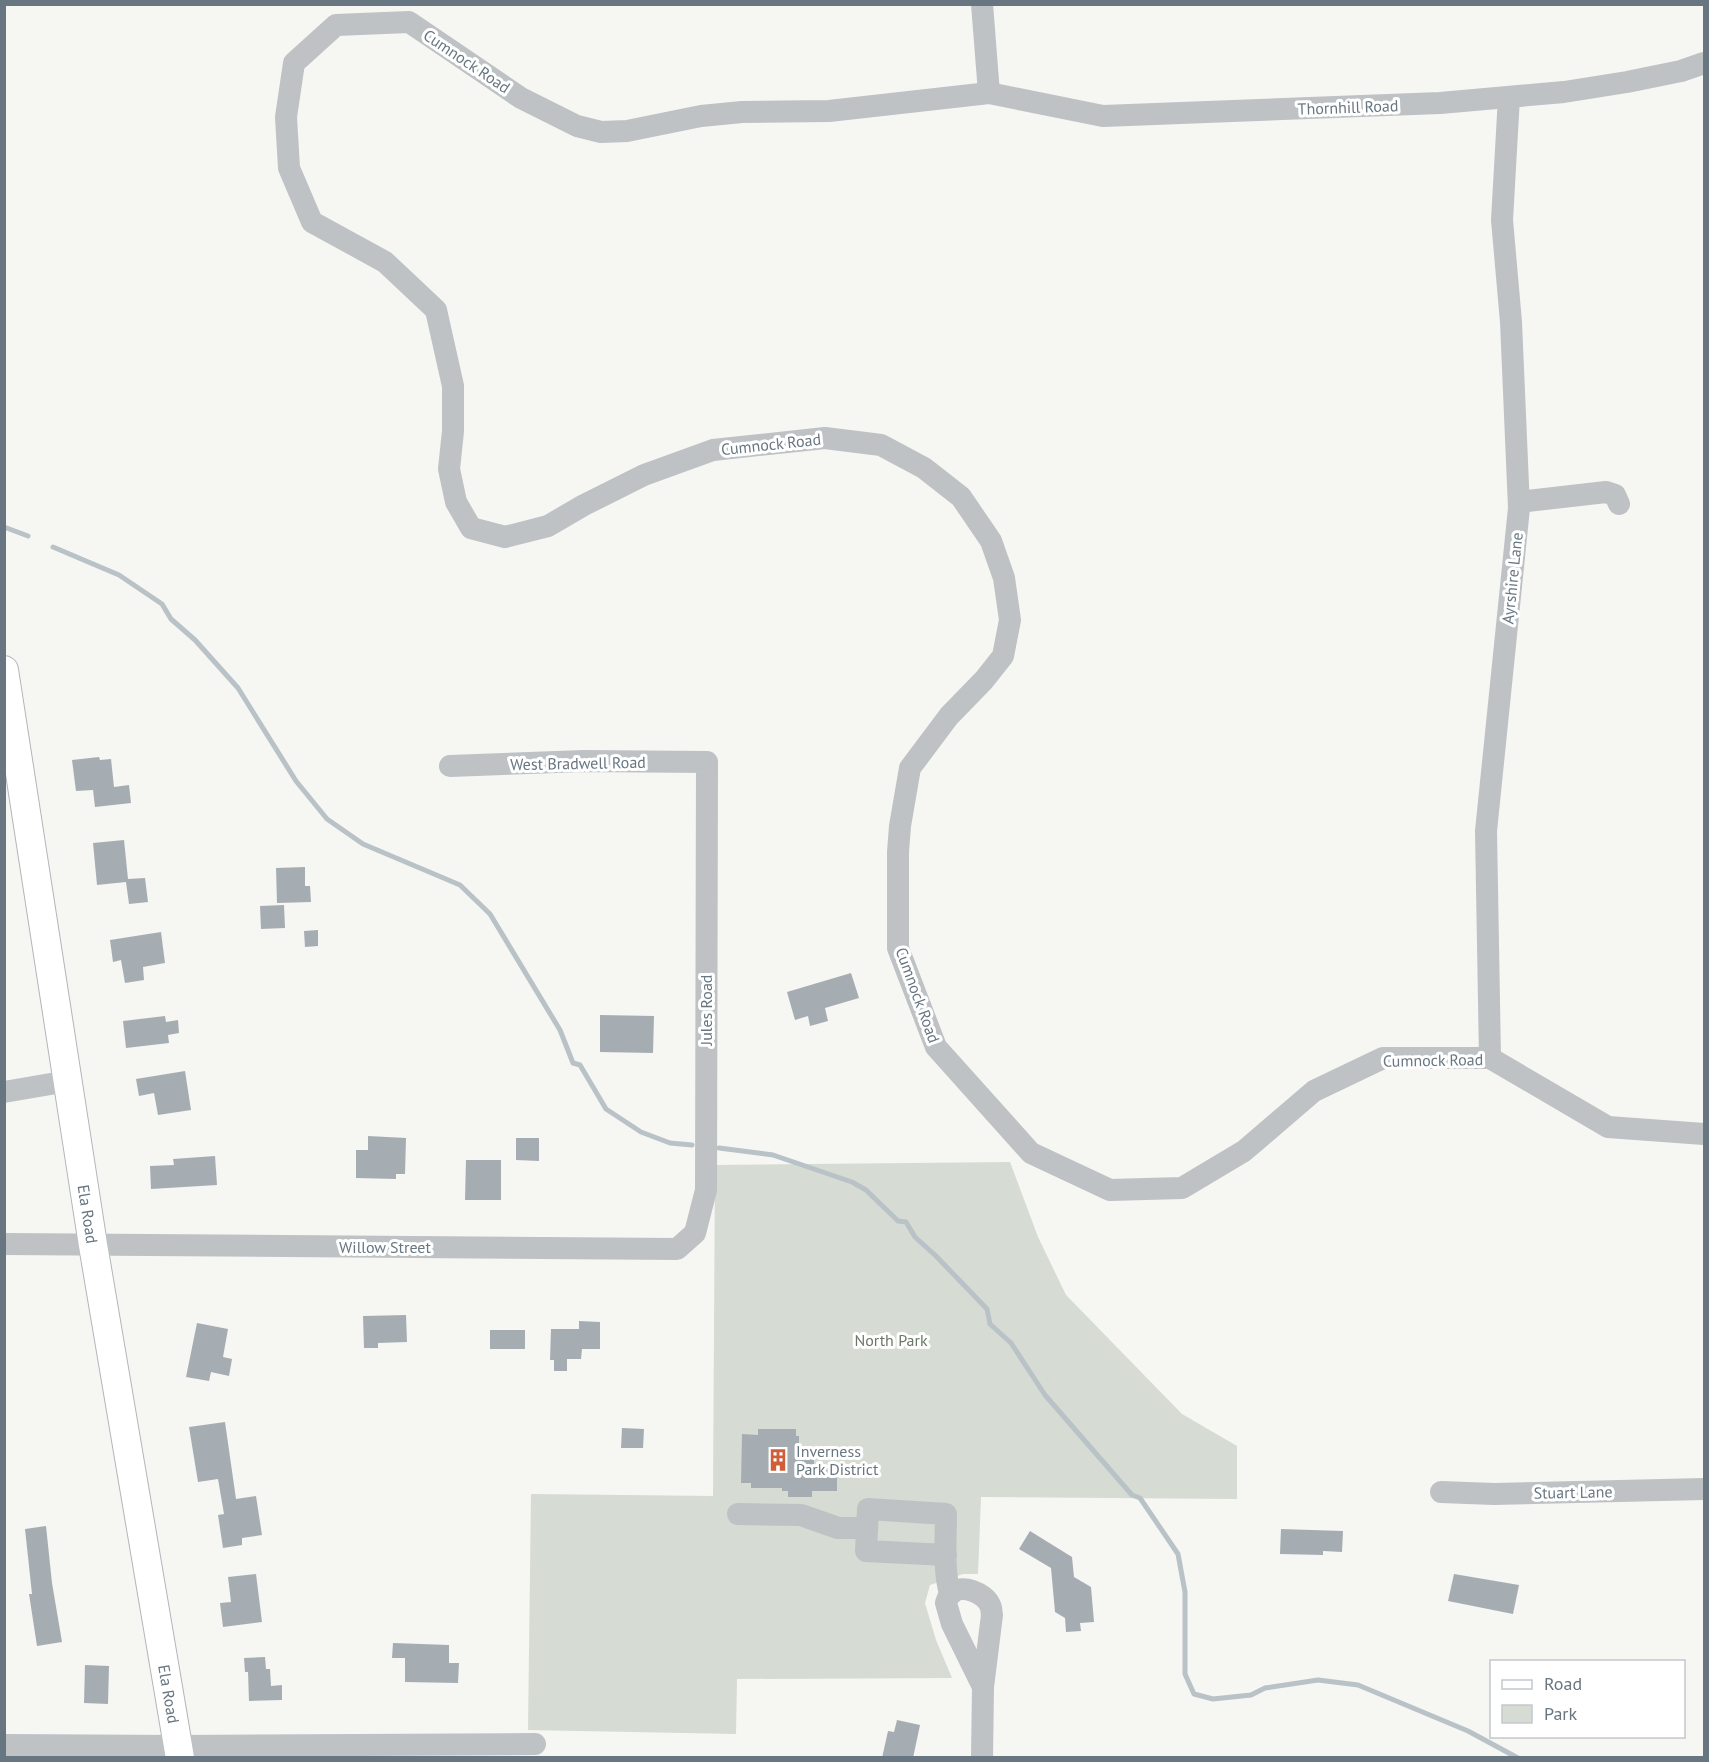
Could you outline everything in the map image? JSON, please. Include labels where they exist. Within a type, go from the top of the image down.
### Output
[{"type":"main road","name":"Ela Road","points":[[4,670],[10,737],[179,1752]]},
{"type":"street","points":[[982,4],[989,93]]},
{"type":"street","name":"Cumnock Road","points":[[989,93],[829,111],[742,112],[701,116],[627,131],[601,132],[577,126],[521,98],[409,22],[336,25],[294,63],[286,117],[289,168],[312,222],[385,262],[436,310],[453,386],[453,431],[449,469],[456,502],[471,528],[505,537],[548,526],[644,475],[713,450],[825,438],[881,446],[924,468],[961,497],[991,541],[1005,578],[1010,620],[1003,656],[984,680],[949,716],[910,768],[898,852],[898,948],[936,1047],[1031,1154],[1110,1190],[1182,1188],[1244,1151],[1314,1091],[1383,1058],[1490,1058],[1608,1127],[1704,1134]]},
{"type":"street","name":"Thornhill Road","points":[[989,93],[1103,116],[1440,103],[1564,92],[1681,71],[1704,63]]},
{"type":"street","name":"Ayrshire Lane","points":[[1490,1058],[1486,831],[1519,502],[1511,322],[1502,219],[1509,97]]},
{"type":"street","points":[[1519,502],[1606,492],[1615,495],[1619,504]]},
{"type":"street","name":"West Bradwell Road","points":[[450,766],[584,762],[707,762]]},
{"type":"street","name":"Jules Road","points":[[677,1249],[695,1233],[706,1190],[707,762]]},
{"type":"street","points":[[4,1092],[68,1081]]},
{"type":"street","name":"Willow Street","points":[[4,1244],[677,1249]]},
{"type":"street","name":"Stuart Lane","points":[[1441,1492],[1494,1494],[1704,1489]]},
{"type":"street","points":[[946,1555],[866,1551],[868,1509],[946,1514],[946,1555],[946,1578],[950,1594]]},
{"type":"street","points":[[738,1514],[801,1515],[838,1528],[867,1528]]},
{"type":"street","points":[[982,1758],[983,1687],[992,1615],[990,1604],[982,1595],[971,1590],[958,1589],[950,1594],[946,1603],[952,1624],[983,1687]]},
{"type":"street","points":[[4,1745],[179,1752],[535,1744]]},
{"type":"green space","name":"North Park","points":[[1010,1162],[1038,1237],[1066,1295],[1182,1414],[1237,1446],[1237,1499],[981,1497],[978,1574],[963,1574],[930,1585],[925,1603],[936,1640],[952,1678],[737,1679],[736,1734],[528,1730],[531,1494],[713,1496],[715,1165]]},
{"type":"building","points":[[99,757],[100,760],[111,759],[114,787],[129,785],[131,803],[95,807],[93,790],[76,791],[72,760]]},
{"type":"building","points":[[124,840],[128,879],[145,878],[148,902],[129,904],[126,882],[97,885],[93,843]]},
{"type":"building","points":[[305,867],[305,886],[310,886],[311,902],[277,903],[276,868]]},
{"type":"building","points":[[284,905],[285,928],[261,929],[260,906]]},
{"type":"building","points":[[318,930],[318,946],[305,947],[304,931]]},
{"type":"building","points":[[161,932],[165,963],[143,967],[144,980],[125,983],[121,960],[113,962],[110,940]]},
{"type":"building","points":[[851,973],[859,998],[825,1008],[828,1021],[810,1026],[808,1016],[795,1020],[787,992]]},
{"type":"building","points":[[600,1015],[654,1016],[653,1053],[600,1052]]},
{"type":"building","points":[[165,1016],[166,1022],[178,1020],[179,1033],[168,1035],[169,1043],[126,1048],[123,1021]]},
{"type":"building","points":[[185,1071],[191,1110],[158,1115],[154,1093],[139,1096],[136,1079]]},
{"type":"building","points":[[368,1136],[406,1138],[405,1174],[396,1174],[396,1179],[356,1178],[356,1150],[368,1150]]},
{"type":"building","points":[[516,1138],[539,1138],[539,1161],[516,1160]]},
{"type":"building","points":[[215,1156],[217,1185],[151,1189],[150,1166],[174,1165],[173,1159]]},
{"type":"building","points":[[466,1160],[501,1160],[501,1200],[465,1200]]},
{"type":"building","points":[[406,1315],[407,1342],[378,1343],[378,1348],[364,1348],[363,1316]]},
{"type":"building","points":[[579,1321],[600,1322],[600,1349],[582,1349],[581,1359],[567,1359],[567,1371],[554,1371],[554,1360],[550,1360],[551,1329],[579,1329]]},
{"type":"building","points":[[197,1323],[228,1329],[223,1357],[232,1359],[229,1376],[211,1372],[209,1381],[186,1377]]},
{"type":"building","points":[[490,1330],[525,1330],[525,1349],[490,1349]]},
{"type":"building","points":[[225,1422],[236,1499],[256,1496],[262,1535],[242,1538],[242,1545],[223,1548],[218,1515],[224,1514],[218,1479],[198,1482],[189,1427]]},
{"type":"building","points":[[622,1428],[644,1429],[643,1448],[621,1448]]},
{"type":"building","name":"Inverness Park District","points":[[758,1429],[796,1429],[796,1436],[799,1436],[799,1451],[814,1451],[814,1468],[837,1468],[837,1491],[812,1491],[812,1497],[788,1497],[788,1491],[782,1491],[782,1488],[751,1488],[751,1483],[741,1483],[742,1434],[758,1435]]},
{"type":"building","points":[[46,1526],[52,1583],[62,1642],[37,1646],[29,1594],[32,1594],[25,1529]]},
{"type":"building","points":[[1281,1529],[1343,1531],[1342,1552],[1323,1551],[1323,1555],[1280,1554]]},
{"type":"building","points":[[1030,1531],[1072,1557],[1074,1577],[1091,1587],[1094,1622],[1080,1623],[1081,1631],[1066,1632],[1065,1618],[1055,1612],[1051,1568],[1019,1549]]},
{"type":"building","points":[[256,1574],[262,1622],[223,1627],[220,1603],[231,1602],[228,1577]]},
{"type":"building","points":[[1454,1574],[1519,1585],[1513,1614],[1448,1601]]},
{"type":"building","points":[[393,1643],[449,1645],[449,1663],[459,1663],[458,1683],[405,1682],[405,1658],[392,1658]]},
{"type":"building","points":[[265,1657],[266,1669],[270,1669],[271,1686],[282,1685],[282,1700],[249,1701],[248,1672],[245,1672],[244,1658]]},
{"type":"building","points":[[85,1665],[109,1666],[108,1704],[84,1703]]},
{"type":"building","points":[[897,1720],[920,1725],[913,1758],[882,1758],[888,1731],[894,1732]]},
{"type":"waterway","points":[[4,527],[28,536]]},
{"type":"waterway","points":[[53,547],[119,575],[162,604],[171,619],[195,640],[238,688],[296,781],[327,819],[363,844],[460,885],[490,914],[560,1030],[573,1063],[580,1065],[606,1109],[641,1132],[670,1143],[692,1145]]},
{"type":"waterway","points":[[719,1148],[773,1155],[852,1182],[866,1190],[898,1221],[906,1222],[915,1237],[987,1309],[990,1324],[1011,1343],[1045,1395],[1132,1495],[1140,1498],[1178,1554],[1185,1592],[1185,1674],[1194,1694],[1213,1699],[1251,1695],[1265,1688],[1318,1680],[1358,1685],[1468,1731],[1518,1758]]},
{"type":"place","name":"Inverness Park District","points":[[778,1460]]}]
